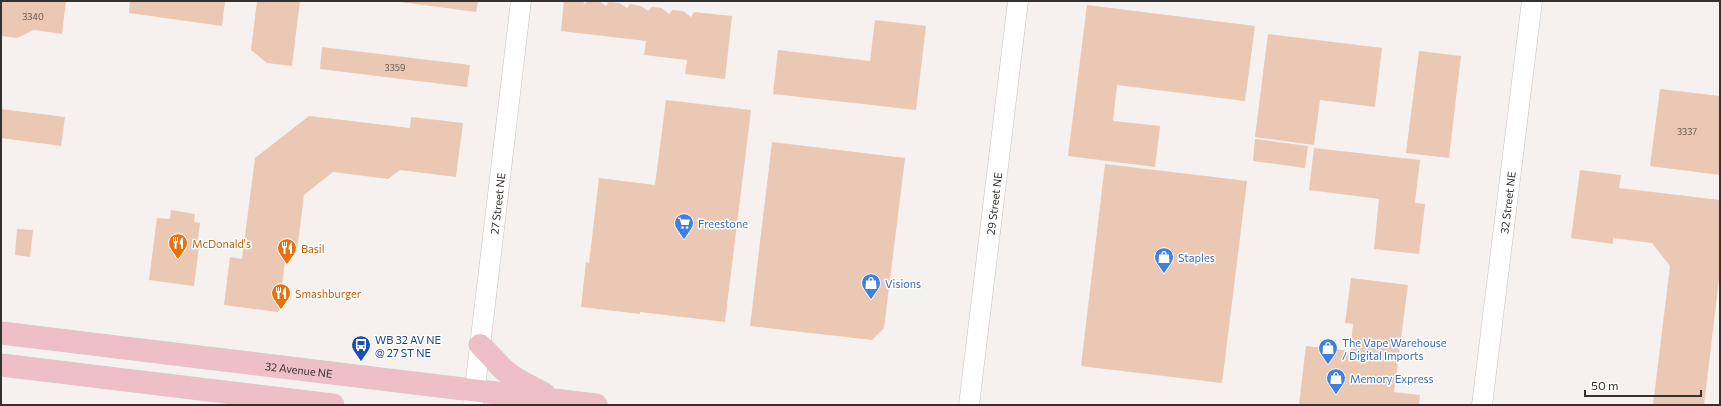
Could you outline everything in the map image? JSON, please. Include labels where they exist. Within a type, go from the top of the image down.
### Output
[{"type":"main road","name":"32 Avenue NE","points":[[1,332],[474,398],[558,400],[596,405]]},
{"type":"main road","points":[[480,346],[503,369],[516,379],[558,400]]},
{"type":"main road","points":[[1,365],[333,405]]},
{"type":"street","name":"27 Street NE","points":[[474,398],[521,1]]},
{"type":"street","name":"29 Street NE","points":[[969,405],[1018,1]]},
{"type":"street","name":"32 Street NE","points":[[1482,405],[1532,1]]},
{"type":"building","points":[[1,1],[66,1],[62,34],[34,30],[17,38],[1,36]]},
{"type":"building","points":[[130,1],[225,1],[222,26],[129,13]]},
{"type":"building","points":[[257,1],[300,1],[292,66],[267,63],[251,50]]},
{"type":"building","points":[[393,1],[478,1],[476,12]]},
{"type":"building","points":[[564,1],[582,1],[585,4],[587,1],[599,1],[606,6],[609,2],[619,3],[627,8],[630,4],[641,6],[648,11],[652,7],[662,8],[669,14],[672,10],[683,11],[691,17],[694,12],[732,16],[725,79],[685,74],[687,60],[644,55],[646,41],[561,31]]},
{"type":"building","points":[[1087,5],[1255,26],[1245,101],[1117,85],[1113,121],[1160,126],[1155,167],[1068,156]]},
{"type":"building","points":[[875,20],[926,26],[916,110],[773,94],[778,50],[870,61]]},
{"type":"building","points":[[1268,34],[1382,48],[1375,107],[1320,100],[1314,145],[1255,137]]},
{"type":"building","points":[[322,47],[470,65],[467,87],[320,69]]},
{"type":"building","points":[[1419,51],[1461,56],[1449,158],[1406,153]]},
{"type":"building","points":[[1660,89],[1720,96],[1720,175],[1650,166]]},
{"type":"building","points":[[666,100],[751,110],[725,322],[581,307],[586,262],[589,263],[599,178],[655,185]]},
{"type":"building","points":[[1,109],[65,117],[61,146],[1,138]]},
{"type":"building","points":[[309,116],[410,128],[411,117],[463,123],[456,177],[400,170],[388,179],[333,172],[304,195],[297,251],[285,260],[279,311],[224,305],[230,257],[242,259],[255,158]]},
{"type":"building","points":[[1255,139],[1308,146],[1305,168],[1253,161]]},
{"type":"building","points":[[772,142],[905,158],[884,328],[872,340],[750,326]]},
{"type":"building","points":[[1314,148],[1420,160],[1415,203],[1425,204],[1419,254],[1374,249],[1379,199],[1309,190]]},
{"type":"building","name":"Staples","points":[[1105,164],[1247,181],[1222,383],[1081,366]]},
{"type":"building","points":[[1580,170],[1621,175],[1619,188],[1720,200],[1720,271],[1704,405],[1653,405],[1670,266],[1652,243],[1613,238],[1613,244],[1571,238]]},
{"type":"building","points":[[171,210],[195,214],[194,222],[200,223],[194,286],[149,280],[157,218],[170,219]]},
{"type":"building","points":[[17,229],[33,230],[30,257],[15,255]]},
{"type":"building","points":[[1351,278],[1408,285],[1394,392],[1420,395],[1419,405],[1299,405],[1306,346],[1350,351],[1353,324],[1345,323]]},
{"type":"place","name":"Freestone","points":[[684,240]]},
{"type":"place","name":"McDonald's","points":[[178,260]]},
{"type":"place","name":"Basil","points":[[287,265]]},
{"type":"place","name":"Staples","points":[[1164,274]]},
{"type":"place","name":"Visions","points":[[871,300]]},
{"type":"place","name":"Smashburger","points":[[281,310]]},
{"type":"place","name":"WB 32 AV NE @ 27 ST NE","points":[[361,362]]},
{"type":"place","name":"The Vape Warehouse / Digital Imports","points":[[1328,365]]},
{"type":"place","name":"Memory Express","points":[[1336,395]]}]
